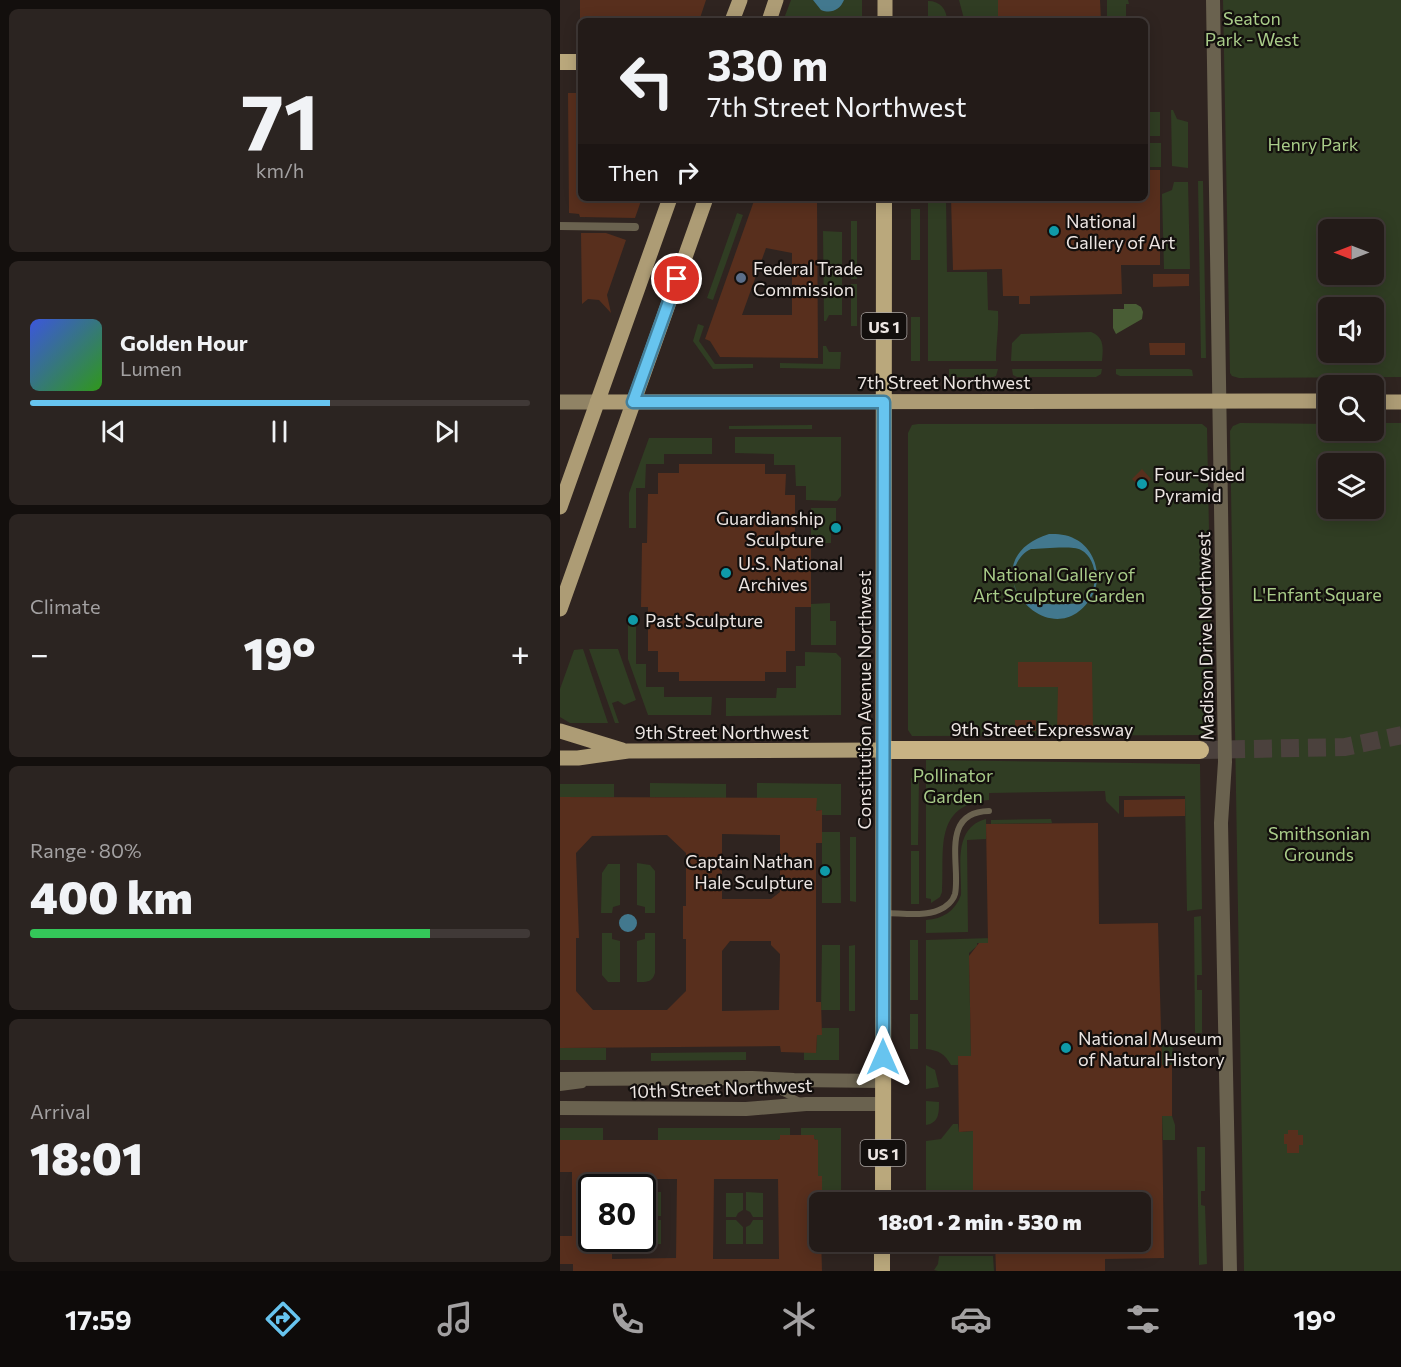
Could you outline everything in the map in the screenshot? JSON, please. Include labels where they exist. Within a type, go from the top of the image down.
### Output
[{"type":"highway","points":[[560,62],[578,62]]},
{"type":"highway","name":"Constitution Avenue Northwest","points":[[882,1192],[884,201]]},
{"type":"highway","name":"9th Street Expressway","points":[[884,750],[1200,750]]},
{"type":"highway","points":[[882,1252],[882,1271]]},
{"type":"main road","points":[[733,18],[740,0]]},
{"type":"main road","points":[[770,18],[776,0]]},
{"type":"main road","points":[[885,0],[885,18]]},
{"type":"main road","points":[[560,507],[669,201]]},
{"type":"main road","points":[[560,609],[705,201]]},
{"type":"main road","name":"7th Street Northwest","points":[[560,402],[1318,401]]},
{"type":"main road","points":[[1384,402],[1402,402]]},
{"type":"main road","points":[[560,731],[628,752]]},
{"type":"main road","name":"9th Street Northwest","points":[[560,758],[628,752],[884,750]]},
{"type":"street","name":"Madison Drive Northwest","points":[[1212,0],[1225,762],[1221,823],[1230,1271]]},
{"type":"street","points":[[560,226],[635,227]]},
{"type":"street","name":"10th Street Northwest","points":[[560,1079],[752,1078],[883,1081]]},
{"type":"street","name":"10th Street Northwest","points":[[560,1108],[746,1109],[806,1104],[883,1104]]},
{"type":"lane","points":[[883,913],[930,913],[941,910],[949,903],[955,895],[954,846],[957,832],[965,820],[976,813],[989,811]]},
{"type":"lane","points":[[560,1088],[751,1084],[777,1090],[806,1104]]},
{"type":"green space","points":[[791,0],[862,0],[862,18],[784,18]]},
{"type":"green space","points":[[959,0],[998,0],[998,18],[964,18]]},
{"type":"green space","points":[[1107,0],[1128,0],[1126,16],[1138,16],[1138,18],[1107,18]]},
{"type":"green space","name":"Henry Park","points":[[1223,0],[1401,0],[1401,377],[1318,375],[1318,378],[1239,378],[1230,373]]},
{"type":"green space","points":[[928,1],[936,2],[946,13],[947,18],[928,18]]},
{"type":"green space","points":[[1171,110],[1177,119],[1188,122],[1188,168],[1172,166]]},
{"type":"green space","points":[[1148,112],[1160,112],[1160,136],[1148,136]]},
{"type":"green space","points":[[1148,143],[1161,143],[1161,167],[1148,167]]},
{"type":"green space","points":[[1198,181],[1203,181],[1206,358],[1201,358]]},
{"type":"green space","points":[[1174,182],[1188,182],[1190,269],[1164,269],[1162,194],[1172,190]]},
{"type":"green space","points":[[928,201],[946,201],[947,272],[987,272],[988,310],[998,311],[996,361],[928,361]]},
{"type":"green space","points":[[911,209],[920,209],[920,260],[911,260]]},
{"type":"green space","points":[[737,213],[743,215],[713,300],[707,298]]},
{"type":"green space","points":[[851,221],[857,221],[857,279],[851,279]]},
{"type":"green space","points":[[823,231],[842,232],[842,315],[829,315],[826,321],[824,321]]},
{"type":"green space","points":[[851,284],[857,284],[857,326],[851,326]]},
{"type":"green space","points":[[1124,304],[1136,304],[1141,307],[1142,319],[1116,334],[1113,328],[1113,309],[1124,309]]},
{"type":"green space","points":[[911,317],[920,317],[920,361],[911,361]]},
{"type":"green space","points":[[698,324],[704,326],[699,341],[715,364],[753,364],[753,368],[713,369],[693,341]]},
{"type":"green space","points":[[1091,332],[1101,340],[1102,361],[1011,361],[1012,343],[1021,334]]},
{"type":"green space","points":[[823,346],[826,346],[829,352],[841,352],[840,369],[780,368],[780,363],[823,364]]},
{"type":"green space","points":[[949,369],[998,369],[996,376],[993,377],[949,377]]},
{"type":"green space","points":[[1012,369],[1102,369],[1101,374],[1096,377],[1017,377],[1013,375]]},
{"type":"green space","points":[[1116,369],[1189,369],[1192,370],[1193,376],[1120,376],[1116,374]]},
{"type":"green space","name":"Smithsonian Grounds","points":[[1240,423],[1318,424],[1318,441],[1384,441],[1384,423],[1401,423],[1401,1271],[1244,1271],[1230,431],[1233,426]]},
{"type":"green space","name":"National Gallery of Art Sculpture Garden","points":[[1202,424],[1207,428],[1213,735],[912,736],[908,730],[908,433],[912,425]]},
{"type":"green space","points":[[812,425],[812,429],[729,429],[729,426]]},
{"type":"green space","points":[[735,437],[841,437],[841,496],[837,501],[806,500],[806,486],[796,486],[795,465],[774,465],[774,454],[735,453]]},
{"type":"green space","points":[[649,438],[712,438],[712,454],[664,454],[664,464],[646,464],[645,488],[636,488],[636,528],[629,528],[629,493]]},
{"type":"green space","points":[[811,508],[836,508],[836,528],[831,529],[831,543],[811,543]]},
{"type":"green space","points":[[830,603],[830,621],[836,621],[836,645],[811,645],[811,604]]},
{"type":"green space","points":[[628,625],[636,625],[636,664],[646,664],[646,687],[664,687],[664,697],[712,697],[711,715],[648,715],[628,659]]},
{"type":"green space","points":[[583,649],[608,723],[570,723],[560,717],[560,689],[574,650]]},
{"type":"green space","points":[[589,649],[618,649],[636,700],[624,705],[618,701],[612,703],[619,723],[615,723]]},
{"type":"green space","points":[[805,652],[836,653],[841,658],[841,715],[726,716],[726,698],[776,698],[777,688],[796,688],[796,666],[805,666]]},
{"type":"green space","name":"Pollinator Garden","points":[[926,760],[1200,764],[1202,909],[1187,911],[1185,796],[1119,796],[1119,814],[1106,801],[1105,791],[989,793],[989,800],[971,804],[958,811],[950,821],[945,833],[942,892],[940,897],[931,903],[931,899],[926,898]]},
{"type":"green space","points":[[911,778],[919,778],[918,845],[911,845]]},
{"type":"green space","points":[[650,783],[726,784],[726,798],[650,797]]},
{"type":"green space","points":[[757,783],[841,784],[841,815],[822,815],[822,810],[816,811],[816,798],[757,798]]},
{"type":"green space","points":[[560,784],[614,784],[614,797],[560,797]]},
{"type":"green space","points":[[986,819],[986,839],[967,840],[968,932],[926,933],[926,920],[948,913],[958,901],[961,895],[960,861],[963,840],[975,824]]},
{"type":"green space","points":[[1051,819],[1052,823],[991,824],[991,820]]},
{"type":"green space","points":[[822,832],[840,832],[841,903],[822,903]]},
{"type":"green space","points":[[850,837],[856,837],[856,902],[850,901]]},
{"type":"green space","points":[[911,851],[919,851],[919,904],[911,904]]},
{"type":"green space","points":[[637,863],[650,865],[655,871],[655,913],[645,913],[645,907],[637,905]]},
{"type":"green space","points":[[608,864],[620,864],[620,905],[613,907],[612,913],[601,913],[602,873]]},
{"type":"green space","points":[[1201,916],[1202,975],[1197,975],[1197,990],[1202,990],[1202,1033],[1195,1033],[1194,917]]},
{"type":"green space","points":[[602,933],[612,933],[612,939],[620,941],[620,982],[608,982],[602,975]]},
{"type":"green space","points":[[645,933],[655,933],[655,973],[646,982],[637,982],[637,941],[645,939]]},
{"type":"green space","points":[[992,938],[993,944],[977,943],[977,946],[969,953],[971,1056],[958,1056],[958,1065],[951,1065],[941,1053],[926,1049],[926,940]]},
{"type":"green space","points":[[910,940],[918,940],[918,1000],[910,1000]]},
{"type":"green space","points":[[822,945],[840,945],[840,1010],[821,1010]]},
{"type":"green space","points":[[855,945],[855,1011],[849,1011],[849,946]]},
{"type":"green space","points":[[910,1014],[918,1014],[918,1049],[910,1049]]},
{"type":"green space","points":[[822,1028],[839,1028],[839,1060],[804,1060],[804,1052],[816,1052],[817,1035]]},
{"type":"green space","points":[[1173,1040],[1172,1065],[1162,1065],[1161,1041]]},
{"type":"green space","points":[[560,1048],[606,1048],[606,1060],[560,1060]]},
{"type":"green space","points":[[746,1052],[746,1060],[651,1061],[651,1053]]},
{"type":"green space","points":[[926,1065],[935,1070],[939,1087],[926,1089]]},
{"type":"green space","points":[[926,1101],[939,1102],[936,1120],[926,1125]]},
{"type":"green space","points":[[1162,1116],[1172,1116],[1175,1125],[1175,1140],[1163,1140]]},
{"type":"green space","points":[[953,1124],[958,1124],[959,1132],[973,1131],[973,1192],[926,1192],[926,1141],[941,1139]]},
{"type":"green space","points":[[560,1128],[603,1128],[603,1140],[560,1140]]},
{"type":"green space","points":[[658,1128],[790,1128],[790,1135],[781,1135],[778,1140],[658,1140]]},
{"type":"green space","points":[[801,1128],[841,1128],[841,1192],[822,1192],[822,1176],[818,1176],[816,1139],[814,1135],[801,1135]]},
{"type":"green space","points":[[1197,1147],[1205,1147],[1205,1191],[1201,1191],[1201,1205],[1205,1206],[1207,1264],[1199,1265]]},
{"type":"green space","points":[[656,1192],[661,1192],[661,1216],[656,1216]]},
{"type":"green space","points":[[746,1192],[763,1193],[763,1217],[753,1217],[746,1210]]},
{"type":"green space","points":[[726,1193],[743,1193],[743,1210],[736,1217],[726,1217]]},
{"type":"green space","points":[[656,1220],[661,1220],[661,1244],[656,1244]]},
{"type":"green space","points":[[726,1220],[736,1220],[743,1227],[743,1244],[726,1244]]},
{"type":"green space","points":[[753,1220],[763,1220],[763,1244],[746,1244],[746,1227]]},
{"type":"green space","points":[[939,1256],[993,1256],[994,1271],[934,1270]]},
{"type":"water","points":[[813,0],[844,0],[838,9],[828,12],[821,10]]},
{"type":"water","points":[[1049,534],[1062,535],[1072,537],[1082,543],[1092,555],[1097,571],[1096,587],[1093,594],[1076,613],[1057,619],[1039,614],[1023,602],[1021,597],[1027,601],[1050,604],[1073,604],[1085,600],[1094,587],[1095,578],[1092,562],[1087,555],[1081,550],[1071,548],[1031,549],[1020,558],[1014,575],[1013,565],[1024,548]]},
{"type":"water","points":[[628,914],[634,917],[637,923],[634,929],[628,932],[622,929],[619,923],[622,917]]},
{"type":"building","points":[[580,0],[706,0],[700,18],[580,18]]},
{"type":"building","points":[[998,0],[1100,0],[1101,18],[998,18]]},
{"type":"building","points":[[568,93],[578,93],[578,201],[641,201],[635,218],[580,217],[579,214],[569,213]]},
{"type":"building","name":"National Gallery of Art","points":[[1148,170],[1160,170],[1160,265],[1121,265],[1122,294],[1030,296],[1030,304],[1019,304],[1019,296],[1003,296],[1002,269],[953,270],[951,201],[1148,201]]},
{"type":"building","name":"Federal Trade Commission","points":[[754,201],[817,201],[818,358],[720,357],[710,341],[705,339]],"holes":[[[766,248],[792,253],[792,315],[742,315]]]},
{"type":"building","points":[[581,233],[606,233],[626,240],[607,295],[611,313],[599,300],[588,299],[582,304]]},
{"type":"building","points":[[1153,274],[1189,274],[1189,286],[1153,287]]},
{"type":"building","points":[[1149,343],[1185,343],[1185,355],[1150,355]]},
{"type":"building","name":"U.S. National Archives","points":[[679,464],[765,464],[765,474],[786,474],[785,495],[795,495],[795,538],[811,538],[811,607],[795,607],[795,651],[786,651],[786,672],[765,672],[765,681],[679,681],[679,672],[658,672],[658,651],[648,651],[648,607],[641,607],[642,543],[647,543],[648,494],[658,494],[658,473],[679,473]]},
{"type":"building","name":"Four-Sided Pyramid","points":[[1142,469],[1151,479],[1141,488],[1132,479]]},
{"type":"building","points":[[1018,662],[1092,662],[1093,732],[1057,732],[1058,687],[1018,687]]},
{"type":"building","points":[[1015,720],[1036,720],[1036,731],[1015,731]]},
{"type":"building","points":[[560,797],[817,798],[816,811],[822,810],[822,843],[816,843],[816,1002],[821,1002],[822,1035],[817,1035],[816,1053],[781,1052],[780,1046],[560,1048]],"holes":[[[722,834],[780,835],[780,892],[771,899],[722,899]],[[667,835],[686,853],[686,906],[683,906],[683,939],[686,939],[686,991],[667,1010],[593,1010],[576,991],[576,938],[579,938],[576,853],[592,836]],[[730,941],[771,941],[771,945],[780,954],[779,1010],[722,1011],[722,951]]]},
{"type":"building","points":[[1185,799],[1185,816],[1124,817],[1124,800]]},
{"type":"building","name":"National Museum of Natural History","points":[[1098,823],[1099,924],[1158,923],[1162,1065],[1172,1065],[1172,1116],[1162,1116],[1164,1258],[1105,1259],[1105,1271],[996,1271],[995,1252],[1151,1252],[1151,1192],[973,1192],[973,1131],[959,1132],[958,1056],[971,1056],[969,956],[979,943],[988,943],[986,824]]},
{"type":"building","points":[[1288,1130],[1298,1130],[1298,1135],[1303,1135],[1303,1145],[1299,1145],[1299,1153],[1287,1153],[1284,1134],[1288,1134]]},
{"type":"building","points":[[780,1135],[814,1135],[814,1139],[818,1140],[818,1176],[822,1176],[822,1192],[809,1192],[809,1252],[821,1252],[822,1271],[573,1271],[573,1264],[560,1264],[560,1236],[572,1236],[572,1172],[560,1172],[560,1140],[778,1140]],"holes":[[[714,1179],[778,1179],[779,1259],[713,1259]]]},
{"type":"tunnel","points":[[1200,750],[1345,747],[1402,735]]},
{"type":"place","name":"National Gallery of Art","points":[[1054,231]]},
{"type":"place","name":"Federal Trade Commission","points":[[741,278]]},
{"type":"place","name":"Four-Sided Pyramid","points":[[1142,484]]},
{"type":"place","name":"Guardianship Sculpture","points":[[836,528]]},
{"type":"place","name":"U.S. National Archives","points":[[726,573]]},
{"type":"place","name":"Past Sculpture","points":[[633,620]]},
{"type":"place","name":"Captain Nathan Hale Sculpture","points":[[825,871]]},
{"type":"place","name":"National Museum of Natural History","points":[[1066,1048]]},
{"type":"route","points":[[677,279],[633,402],[884,402],[883,1057]]},
{"type":"park label","name":"Seaton Park - West","points":[[1252,28]]},
{"type":"park label","name":"L'Enfant Square","points":[[1317,594]]}]
